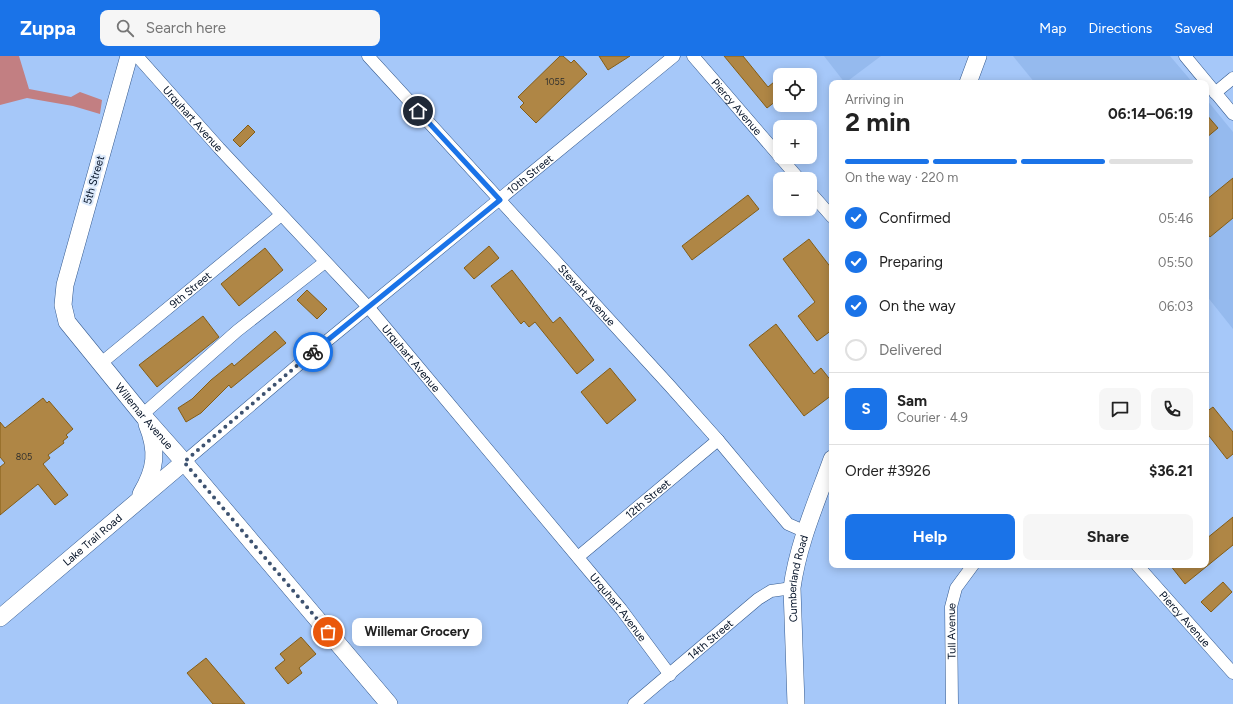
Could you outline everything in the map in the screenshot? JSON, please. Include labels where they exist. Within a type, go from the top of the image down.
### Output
[{"type":"street","name":"5th Street","points":[[63,305],[65,285],[129,56]]},
{"type":"street","name":"Urquhart Avenue","points":[[137,56],[281,215],[368,308],[621,608],[670,675]]},
{"type":"street","name":"Stewart Avenue","points":[[368,56],[718,440],[788,524],[806,532]]},
{"type":"street","name":"10th Street","points":[[184,462],[311,354],[674,56]]},
{"type":"street","name":"Piercy Avenue","points":[[693,56],[773,149]]},
{"type":"street","points":[[969,80],[978,56]]},
{"type":"street","points":[[1185,56],[1204,80]]},
{"type":"street","points":[[1215,93],[1233,78]]},
{"type":"street","points":[[1209,86],[1233,114]]},
{"type":"street","name":"Piercy Avenue","points":[[786,164],[793,172]]},
{"type":"street","points":[[817,200],[829,214]]},
{"type":"street","name":"9th Street","points":[[100,364],[281,215]]},
{"type":"street","points":[[135,503],[150,479],[153,467],[154,445],[144,417],[237,331],[325,262]]},
{"type":"street","name":"Willemar Avenue","points":[[63,305],[67,322],[100,364],[389,704]]},
{"type":"street","name":"12th Street","points":[[578,557],[718,440]]},
{"type":"street","name":"Lake Trail Road","points":[[0,618],[184,462]]},
{"type":"street","name":"Cumberland Road","points":[[796,704],[792,588],[795,571],[806,532],[829,467]]},
{"type":"street","name":"Tull Avenue","points":[[952,704],[951,607],[956,588],[971,568]]},
{"type":"street","name":"Piercy Avenue","points":[[1140,568],[1233,673]]},
{"type":"street","name":"14th Street","points":[[634,704],[758,599],[771,591],[792,588]]},
{"type":"shaded area","points":[[0,56],[19,56],[29,89],[71,97],[80,92],[102,100],[100,114],[73,106],[27,98],[0,105]]},
{"type":"shaded area","points":[[824,56],[881,56],[849,80],[843,80]]},
{"type":"shaded area","points":[[1013,56],[1170,56],[1190,80],[1033,80]]},
{"type":"shaded area","points":[[1209,103],[1233,132],[1233,329],[1209,299]]},
{"type":"building","points":[[560,56],[563,56],[571,63],[574,60],[587,74],[536,123],[520,107],[524,103],[518,97]]},
{"type":"building","points":[[599,56],[630,56],[608,70]]},
{"type":"building","points":[[724,56],[743,56],[768,87],[773,83],[773,103],[767,108]]},
{"type":"building","points":[[1209,118],[1218,128],[1209,136]]},
{"type":"building","points":[[248,125],[255,132],[240,147],[233,140]]},
{"type":"building","points":[[1233,178],[1233,218],[1210,237],[1209,236],[1209,198]]},
{"type":"building","points":[[748,195],[759,209],[692,260],[682,246]]},
{"type":"building","points":[[809,239],[829,265],[829,332],[817,341],[798,316],[815,302],[783,259]]},
{"type":"building","points":[[489,246],[499,258],[474,279],[464,268]]},
{"type":"building","points":[[265,248],[283,270],[239,306],[221,284]]},
{"type":"building","points":[[512,270],[553,323],[560,317],[594,360],[577,374],[535,322],[529,327],[524,321],[521,324],[491,286]]},
{"type":"building","points":[[307,290],[327,309],[317,319],[297,300]]},
{"type":"building","points":[[203,316],[219,337],[157,387],[139,365]]},
{"type":"building","points":[[776,324],[814,374],[821,368],[829,378],[829,397],[804,416],[749,345]]},
{"type":"building","points":[[275,331],[286,343],[231,388],[229,385],[201,413],[186,422],[178,408],[192,399],[211,380],[232,363],[234,366]]},
{"type":"building","points":[[610,368],[636,400],[607,424],[581,392]]},
{"type":"building","points":[[43,398],[47,403],[49,401],[73,429],[66,435],[68,437],[63,441],[64,443],[48,455],[50,458],[43,464],[68,495],[55,505],[38,484],[0,515],[0,467],[5,463],[0,457],[0,422],[5,428]]},
{"type":"building","points":[[1213,407],[1233,432],[1233,454],[1227,459],[1209,436],[1209,410]]},
{"type":"building","points":[[1233,517],[1233,545],[1209,564],[1209,537]]},
{"type":"building","points":[[1172,568],[1205,568],[1185,584]]},
{"type":"building","points":[[1223,582],[1232,592],[1211,612],[1201,602]]},
{"type":"building","points":[[301,637],[316,654],[299,668],[302,673],[288,684],[275,668],[285,660],[280,654]]},
{"type":"building","points":[[206,658],[245,704],[213,704],[187,673]]},
{"type":"way so far","points":[[313,352],[184,462],[328,632]]},
{"type":"place","name":"Willemar Grocery","points":[[328,632]]},
{"type":"route","points":[[313,352],[500,200],[418,111]]}]
